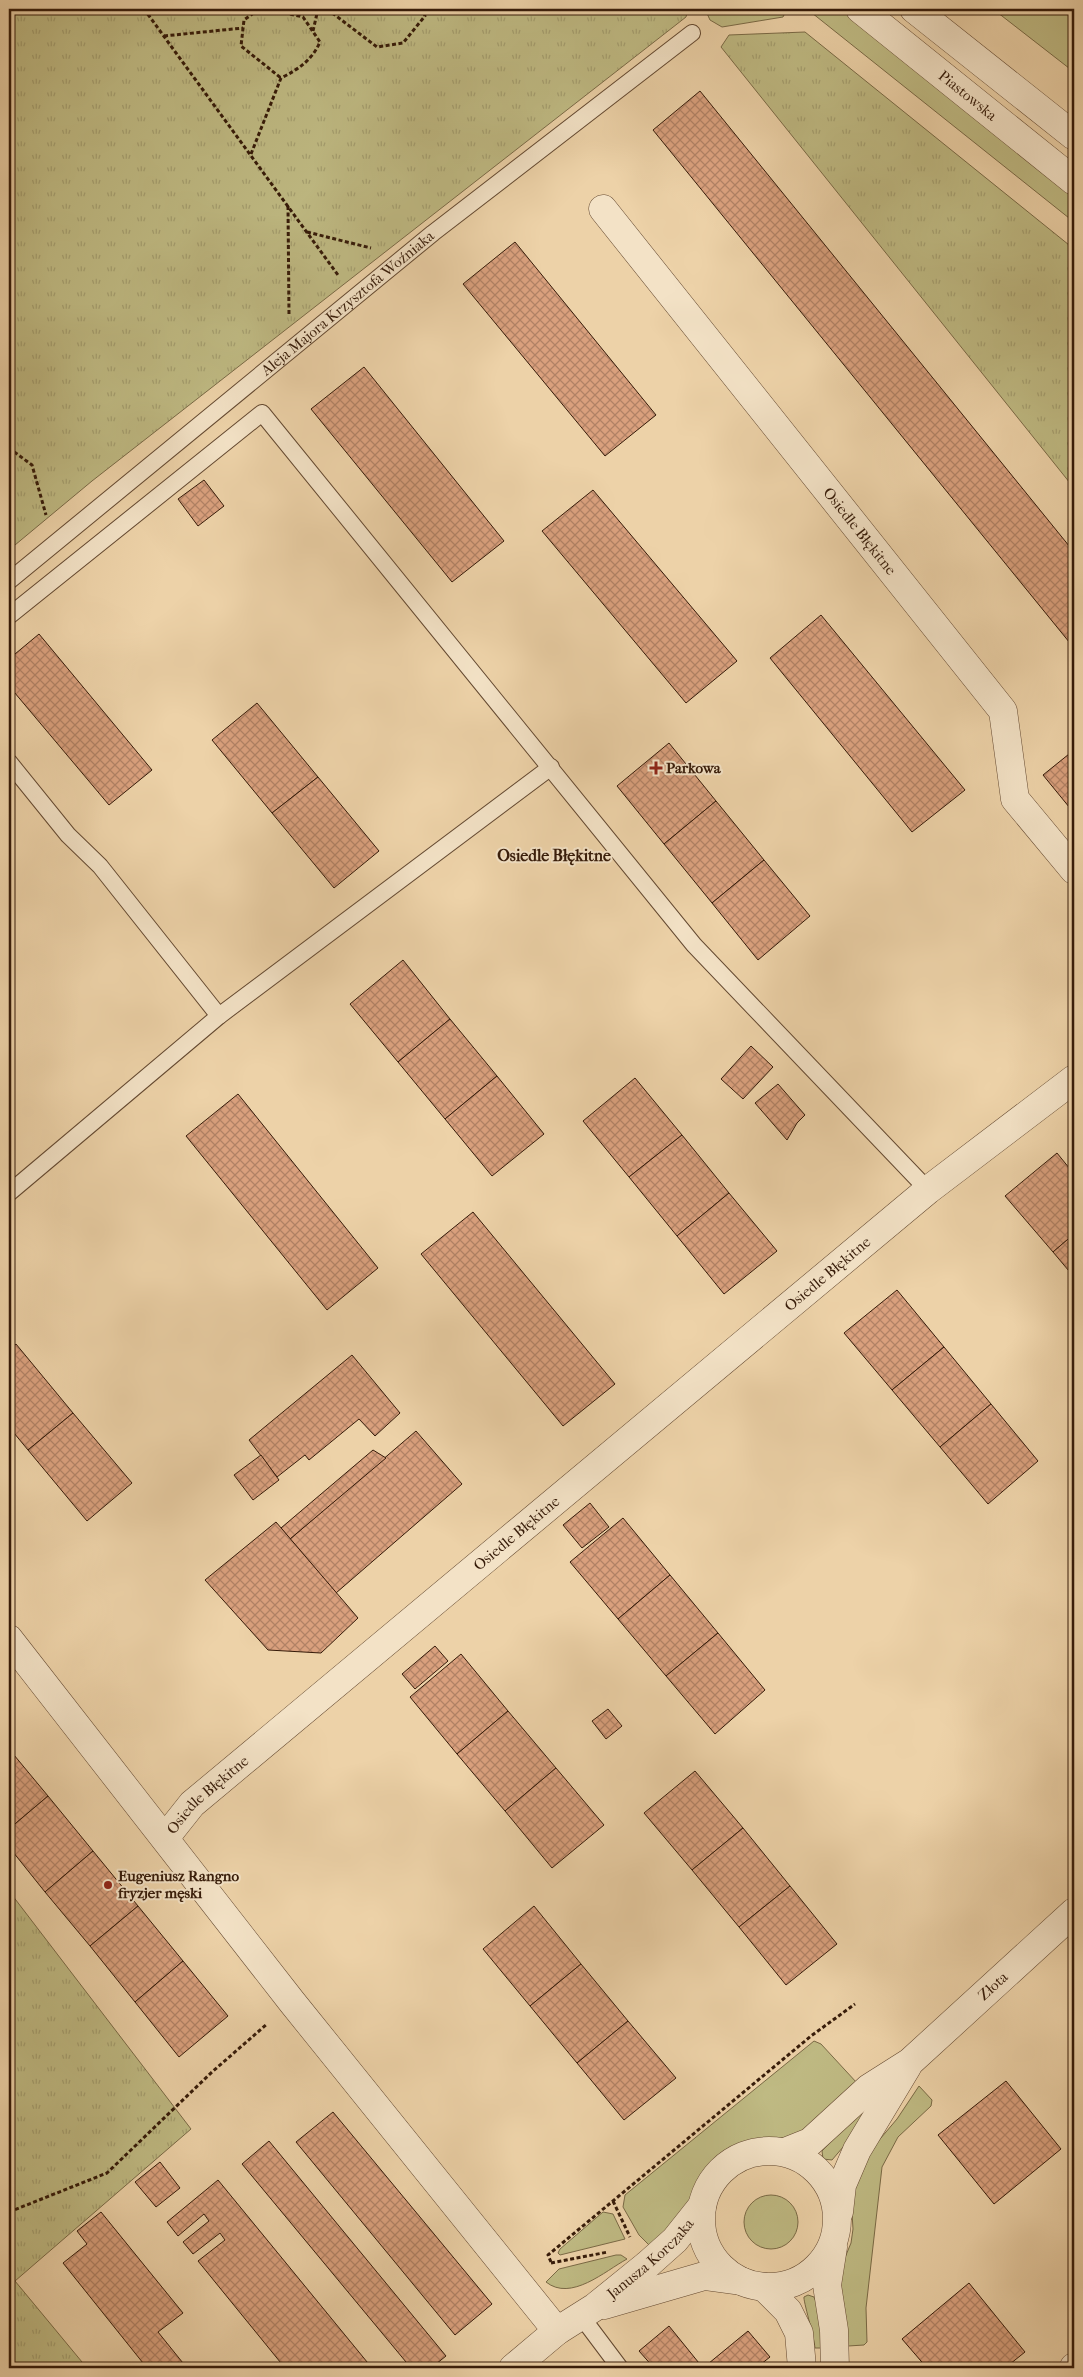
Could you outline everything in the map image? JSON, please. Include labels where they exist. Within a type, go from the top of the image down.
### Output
[{"type":"street","name":"Piastowska","points":[[860,9],[1074,181]]},
{"type":"street","points":[[914,9],[1072,129]]},
{"type":"street","name":"Osiedle Błękitne","points":[[603,209],[1004,710],[1015,799],[1074,870]]},
{"type":"street","name":"Osiedle Błękitne","points":[[9,1639],[165,1838],[192,1804],[928,1190],[1074,1079]]},
{"type":"street","points":[[165,1838],[292,2002],[557,2331]]},
{"type":"street","name":"Złota","points":[[785,2152],[810,2142],[869,2088],[910,2062],[1074,1912]]},
{"type":"street","name":"Złota","points":[[835,2368],[834,2330],[827,2285],[842,2185],[857,2150],[910,2062]]},
{"type":"street","points":[[752,2284],[786,2285],[808,2276],[824,2260],[836,2229],[834,2196],[823,2176],[806,2161],[785,2152],[767,2150],[749,2153],[732,2161],[718,2173],[708,2189],[702,2206],[702,2228],[708,2250],[722,2269],[752,2284],[788,2311],[799,2333],[802,2368]]},
{"type":"street","name":"Janusza Korczaka","points":[[513,2368],[557,2331],[588,2312],[675,2240],[702,2206]]},
{"type":"street","name":"Janusza Korczaka","points":[[588,2312],[704,2276],[752,2284]]},
{"type":"lane","name":"Aleja Majora Krzysztofa Woźniaka","points":[[9,581],[404,257],[692,33]]},
{"type":"lane","points":[[9,616],[262,413],[694,945],[928,1190]]},
{"type":"lane","points":[[9,762],[68,835],[100,866],[219,1016]]},
{"type":"lane","points":[[9,1193],[219,1016],[551,767]]},
{"type":"lane","points":[[588,2312],[620,2368]]},
{"type":"path","points":[[144,9],[354,298]]},
{"type":"path","points":[[251,9],[254,13]]},
{"type":"path","points":[[259,9],[244,20],[241,46],[281,78]]},
{"type":"path","points":[[251,155],[281,78],[294,72],[314,56],[320,42],[303,17],[268,9]]},
{"type":"path","points":[[313,32],[318,9]]},
{"type":"path","points":[[327,9],[377,48],[403,43],[425,16],[422,9]]},
{"type":"path","points":[[164,36],[243,28]]},
{"type":"path","points":[[288,206],[290,350]]},
{"type":"path","points":[[307,232],[404,257]]},
{"type":"path","points":[[9,448],[32,465],[53,544]]},
{"type":"path","points":[[9,2212],[107,2174],[212,2072],[292,2002]]},
{"type":"path","points":[[551,2262],[548,2254],[811,2036],[855,2004]]},
{"type":"path","points":[[613,2201],[632,2240]]},
{"type":"path","points":[[521,2286],[551,2262],[616,2250]]},
{"type":"green space","points":[[9,9],[688,9],[686,17],[92,481],[9,550]]},
{"type":"green space","points":[[705,9],[783,9],[786,11],[783,17],[722,27],[710,20]]},
{"type":"green space","points":[[807,9],[840,9],[1074,198],[1074,222]]},
{"type":"green space","points":[[993,9],[1070,9],[1074,12],[1074,72]]},
{"type":"green space","points":[[805,32],[1074,249],[1074,488],[721,47],[729,35]]},
{"type":"green space","points":[[9,1891],[191,2129],[15,2281],[87,2368],[9,2368]]},
{"type":"green space","points":[[814,2041],[821,2044],[857,2083],[825,2117],[797,2137],[779,2141],[748,2143],[732,2148],[724,2153],[699,2180],[677,2225],[649,2245],[639,2235],[623,2207],[625,2195]]},
{"type":"green space","points":[[919,2086],[932,2100],[931,2106],[898,2137],[882,2167],[866,2308],[867,2342],[864,2345],[848,2346],[839,2272],[851,2243],[853,2229],[851,2197],[869,2152],[897,2119]]},
{"type":"green space","points":[[869,2099],[878,2106],[832,2160],[823,2159],[822,2151]]},
{"type":"green space","points":[[766,2195],[776,2195],[786,2199],[794,2207],[798,2222],[794,2237],[786,2245],[776,2249],[766,2249],[756,2245],[748,2237],[744,2227],[744,2217],[748,2207],[756,2199]]},
{"type":"green space","points":[[603,2212],[613,2214],[625,2239],[560,2255],[558,2253],[560,2249]]},
{"type":"green space","points":[[621,2255],[627,2259],[598,2277],[577,2287],[566,2289],[546,2282],[559,2269]]},
{"type":"green space","points":[[808,2295],[814,2297],[818,2306],[827,2348],[815,2348],[804,2300],[804,2297]]},
{"type":"building","points":[[700,91],[1074,552],[1074,648],[653,130]]},
{"type":"building","points":[[515,242],[656,415],[605,456],[463,284]]},
{"type":"building","points":[[364,367],[504,541],[452,582],[311,409]]},
{"type":"building","points":[[204,480],[224,506],[198,526],[178,499]]},
{"type":"building","points":[[593,490],[737,661],[686,703],[542,531]]},
{"type":"building","points":[[821,615],[965,790],[912,832],[770,658]]},
{"type":"building","points":[[39,634],[152,770],[109,805],[9,686],[9,659]]},
{"type":"building","points":[[257,703],[318,777],[272,813],[212,740]]},
{"type":"building","points":[[669,743],[716,801],[664,844],[617,786]]},
{"type":"building","points":[[1074,750],[1074,813],[1043,775]]},
{"type":"building","points":[[318,777],[379,851],[334,888],[272,813]]},
{"type":"building","points":[[716,801],[764,860],[712,903],[664,844]]},
{"type":"building","points":[[764,860],[810,916],[758,960],[712,903]]},
{"type":"building","points":[[403,960],[450,1019],[398,1062],[350,1004]]},
{"type":"building","points":[[450,1019],[497,1076],[445,1119],[398,1062]]},
{"type":"building","points":[[751,1046],[773,1067],[743,1099],[721,1079]]},
{"type":"building","points":[[497,1076],[544,1134],[492,1176],[445,1119]]},
{"type":"building","points":[[635,1078],[682,1135],[629,1177],[583,1121]]},
{"type":"building","points":[[778,1084],[805,1115],[797,1123],[787,1140],[755,1103]]},
{"type":"building","points":[[238,1094],[378,1268],[327,1310],[186,1136]]},
{"type":"building","points":[[682,1135],[729,1193],[677,1236],[629,1177]]},
{"type":"building","points":[[1057,1153],[1074,1174],[1074,1234],[1053,1252],[1005,1196]]},
{"type":"building","points":[[729,1193],[777,1251],[724,1294],[677,1236]]},
{"type":"building","points":[[473,1212],[615,1384],[563,1426],[421,1254]]},
{"type":"building","points":[[1074,1234],[1074,1277],[1053,1252]]},
{"type":"building","points":[[897,1290],[944,1347],[892,1390],[844,1333]]},
{"type":"building","points":[[16,1344],[73,1413],[28,1450],[9,1427],[9,1350]]},
{"type":"building","points":[[944,1347],[991,1404],[940,1447],[892,1390]]},
{"type":"building","points":[[352,1355],[400,1413],[375,1436],[359,1419],[309,1460],[305,1455],[277,1477],[249,1440]]},
{"type":"building","points":[[991,1404],[1038,1461],[988,1504],[940,1447]]},
{"type":"building","points":[[73,1413],[132,1483],[87,1521],[28,1450]]},
{"type":"building","points":[[416,1431],[462,1484],[336,1593],[290,1539]]},
{"type":"building","points":[[373,1450],[386,1458],[290,1539],[281,1528]]},
{"type":"building","points":[[261,1455],[279,1480],[253,1500],[234,1475]]},
{"type":"building","points":[[590,1503],[609,1527],[582,1548],[563,1525]]},
{"type":"building","points":[[623,1518],[670,1575],[618,1619],[570,1562]]},
{"type":"building","points":[[276,1522],[358,1618],[321,1653],[268,1650],[205,1580]]},
{"type":"building","points":[[670,1575],[718,1633],[666,1676],[618,1619]]},
{"type":"building","points":[[718,1633],[765,1690],[715,1734],[666,1676]]},
{"type":"building","points":[[435,1646],[448,1661],[415,1689],[402,1674]]},
{"type":"building","points":[[461,1654],[508,1711],[457,1754],[410,1697]]},
{"type":"building","points":[[608,1709],[622,1726],[606,1739],[592,1721]]},
{"type":"building","points":[[508,1711],[556,1768],[505,1811],[457,1754]]},
{"type":"building","points":[[9,1749],[48,1796],[9,1829]]},
{"type":"building","points":[[556,1768],[604,1825],[552,1868],[505,1811]]},
{"type":"building","points":[[695,1771],[743,1828],[692,1870],[644,1813]]},
{"type":"building","points":[[48,1796],[93,1851],[45,1892],[9,1847],[9,1829]]},
{"type":"building","points":[[743,1828],[790,1886],[739,1927],[692,1870]]},
{"type":"building","points":[[93,1851],[138,1906],[90,1946],[45,1892]]},
{"type":"building","points":[[790,1886],[837,1944],[786,1985],[739,1927]]},
{"type":"building","points":[[138,1906],[183,1961],[135,2002],[90,1946]]},
{"type":"building","points":[[534,1906],[581,1964],[530,2006],[483,1949]]},
{"type":"building","points":[[183,1961],[228,2016],[179,2057],[135,2002]]},
{"type":"building","points":[[581,1964],[628,2021],[577,2063],[530,2006]]},
{"type":"building","points":[[628,2021],[676,2078],[624,2120],[577,2063]]},
{"type":"building","points":[[1006,2081],[1061,2149],[994,2204],[938,2135]]},
{"type":"building","points":[[333,2112],[492,2304],[455,2335],[296,2142]]},
{"type":"building","points":[[269,2141],[446,2356],[431,2368],[411,2368],[242,2164]]},
{"type":"building","points":[[160,2162],[180,2188],[156,2207],[135,2182]]},
{"type":"building","points":[[218,2180],[372,2368],[285,2368],[198,2261],[225,2240],[220,2233],[193,2254],[183,2242],[209,2221],[204,2214],[178,2236],[167,2222]]},
{"type":"building","points":[[101,2212],[183,2313],[158,2332],[187,2368],[147,2368],[63,2263],[87,2244],[77,2231]]},
{"type":"building","points":[[969,2283],[1025,2352],[1005,2368],[927,2368],[902,2339]]},
{"type":"building","points":[[669,2326],[703,2368],[654,2368],[639,2351]]},
{"type":"building","points":[[748,2331],[770,2357],[756,2368],[703,2368]]},
{"type":"place","name":"Parkowa","points":[[656,768]]},
{"type":"place","name":"Eugeniusz Rangno fryzjer męski","points":[[108,1885]]},
{"type":"district","name":"Osiedle Błękitne","points":[[554,855]]}]
